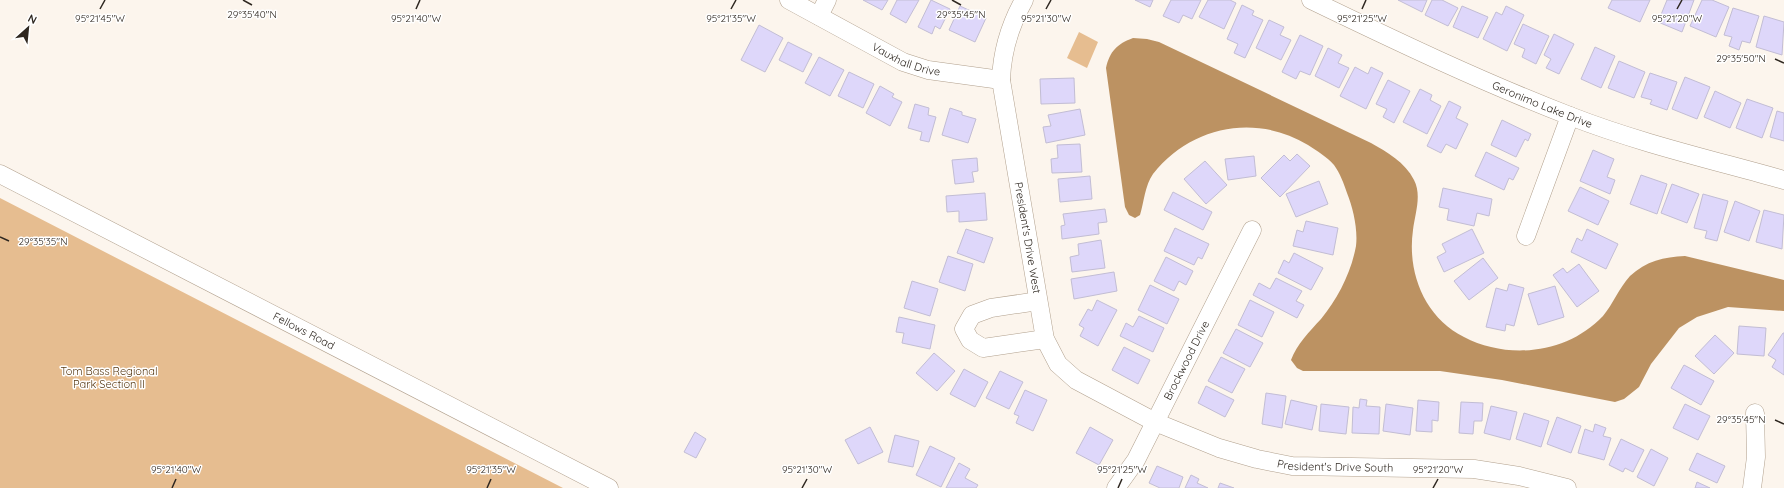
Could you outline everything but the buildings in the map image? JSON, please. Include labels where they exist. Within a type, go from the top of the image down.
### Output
[{"type":"street","name":"Vauxhall Drive","points":[[789,0],[903,62],[928,70],[1001,80]]},
{"type":"street","points":[[819,16],[827,0]]},
{"type":"street","name":"President's Drive West","points":[[1024,0],[1005,42],[1001,80],[1045,339],[1058,364],[1076,380],[1155,422]]},
{"type":"street","name":"Geronimo Lake Drive","points":[[1311,0],[1428,55],[1570,116],[1656,144],[1784,180]]},
{"type":"street","points":[[1526,236],[1570,116]]},
{"type":"street","name":"Fellows Road","points":[[0,174],[608,488]]},
{"type":"street","name":"Brockwood Drive","points":[[1116,488],[1136,460],[1252,230]]},
{"type":"street","points":[[1038,301],[991,308],[972,315],[964,330],[970,340],[983,348],[1045,339]]},
{"type":"street","points":[[1752,488],[1756,457],[1755,413]]},
{"type":"street","name":"President's Drive South","points":[[1155,422],[1219,448],[1292,466],[1474,469],[1519,476],[1567,488]]},
{"type":"green space","points":[[1079,32],[1098,42],[1087,68],[1067,58]]},
{"type":"green space","name":"Tom Bass Regional Park Section II","points":[[0,198],[563,488],[0,488]]},
{"type":"shaded area","points":[[1133,38],[1159,42],[1371,143],[1401,163],[1414,180],[1418,192],[1412,246],[1413,262],[1421,292],[1438,318],[1464,337],[1499,349],[1518,350],[1536,349],[1555,345],[1572,339],[1588,329],[1603,316],[1626,281],[1636,271],[1649,263],[1663,259],[1685,256],[1784,280],[1784,311],[1728,307],[1697,317],[1679,328],[1651,364],[1639,387],[1624,399],[1615,402],[1502,380],[1440,371],[1303,371],[1297,368],[1291,360],[1300,343],[1333,303],[1351,266],[1356,246],[1356,226],[1353,212],[1340,175],[1334,165],[1325,157],[1308,145],[1288,135],[1267,129],[1246,127],[1225,130],[1205,135],[1186,145],[1168,158],[1150,178],[1146,188],[1140,215],[1135,218],[1129,215],[1125,207],[1106,68],[1115,49]]}]
